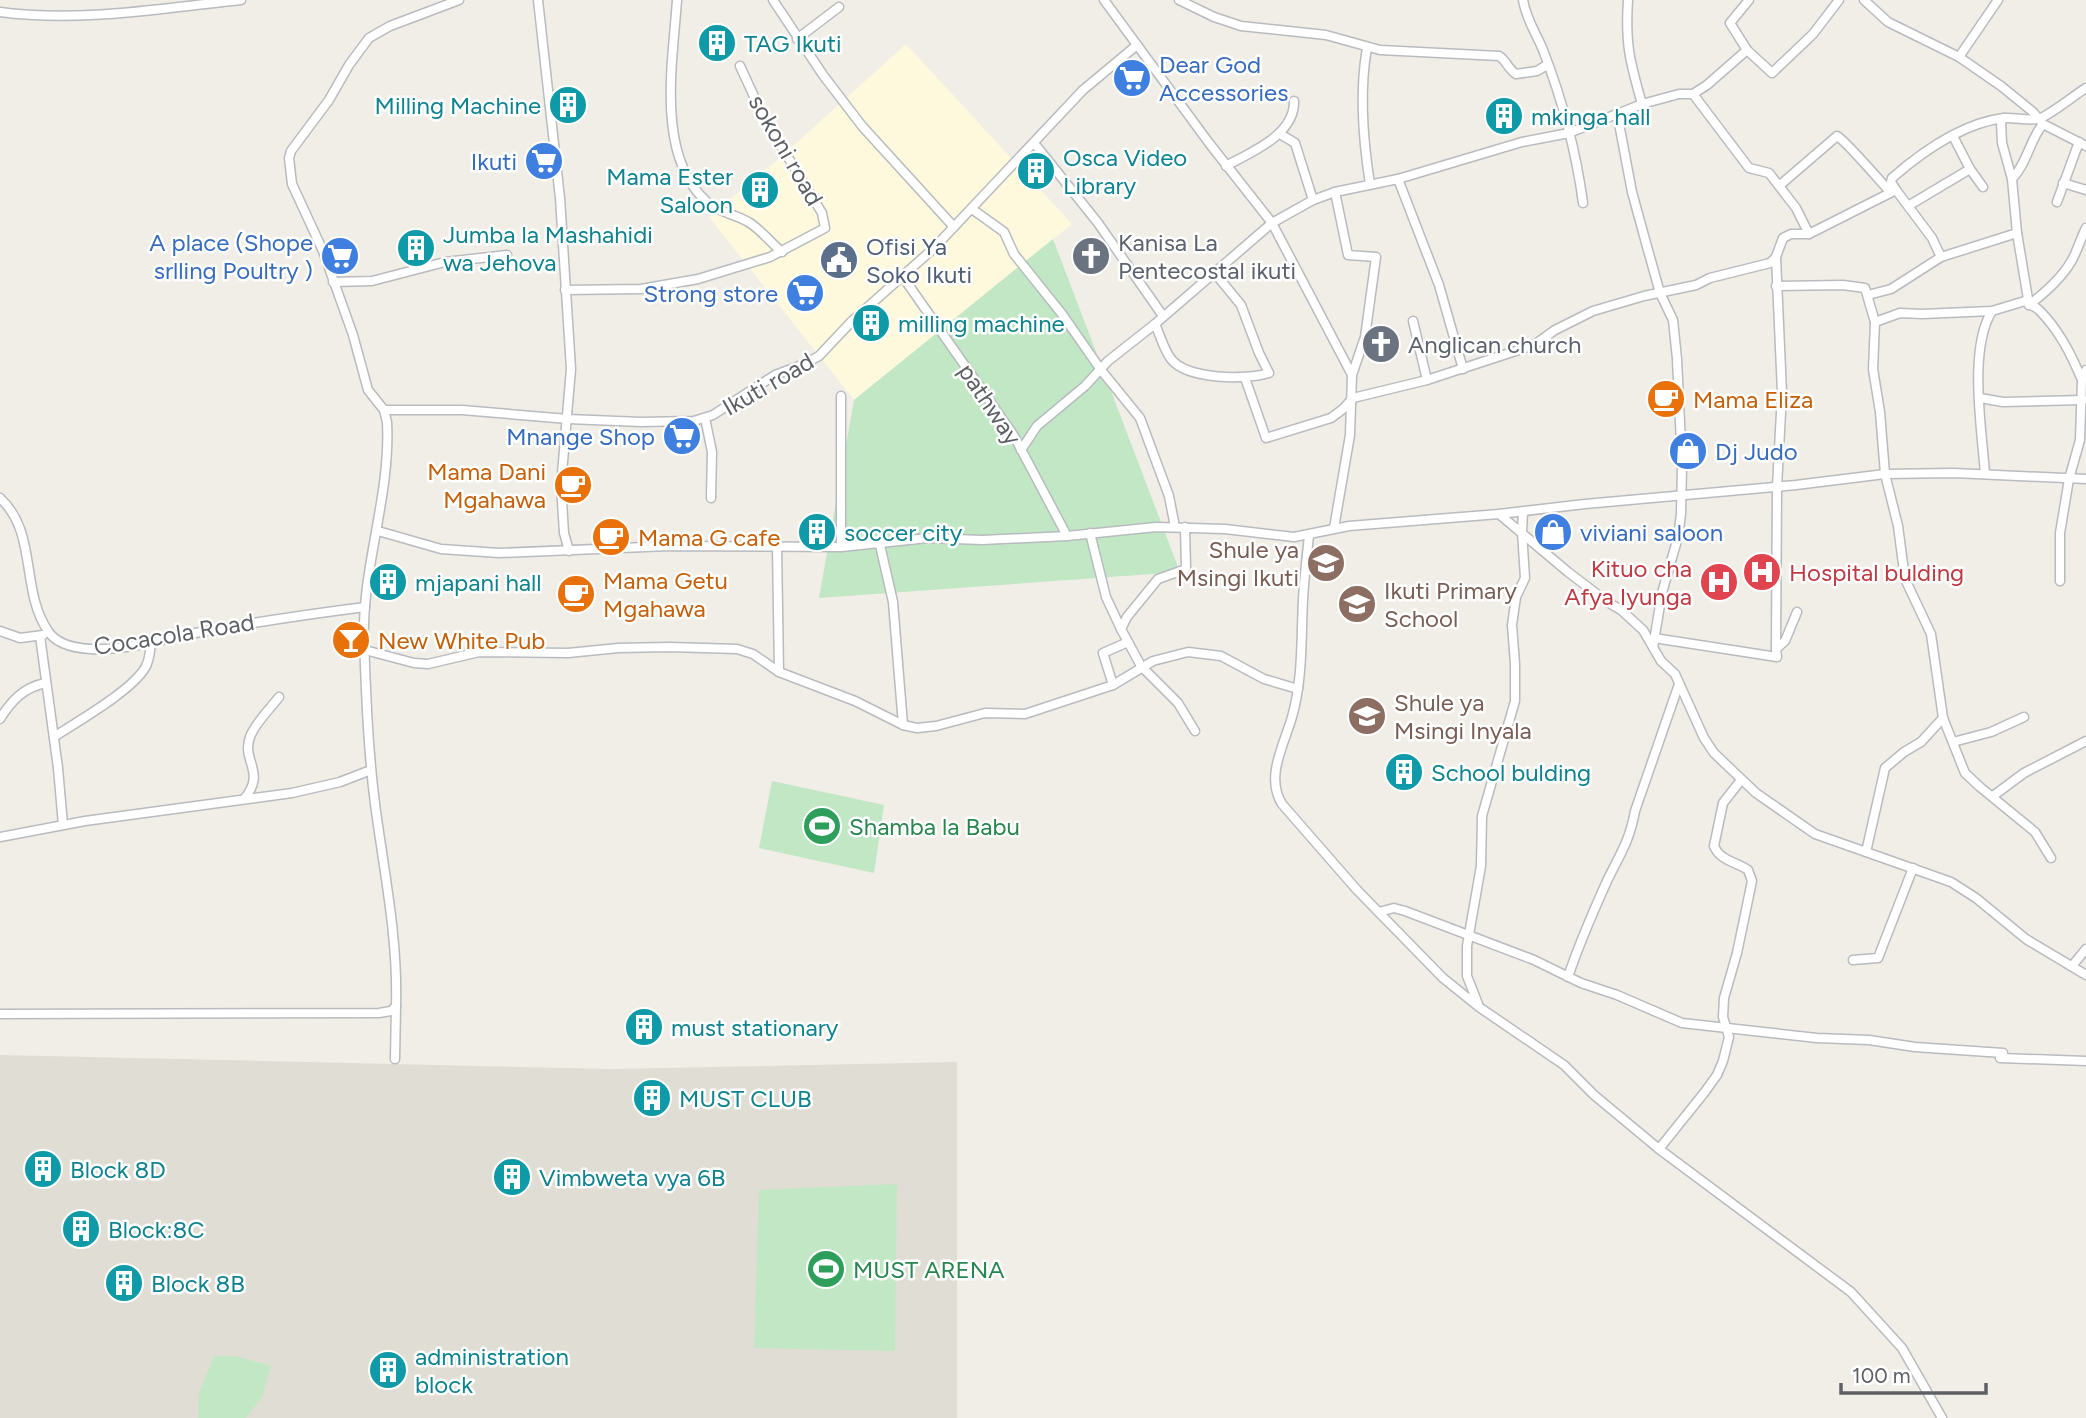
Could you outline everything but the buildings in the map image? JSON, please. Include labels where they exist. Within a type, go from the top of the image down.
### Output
[{"type":"street","points":[[0,12],[35,15],[96,14],[241,0]]},
{"type":"street","points":[[395,1059],[394,938],[371,770],[365,650],[365,607],[378,531],[387,431],[384,410],[368,390],[323,251],[292,184],[288,163],[291,151],[322,111],[349,65],[369,38],[390,26],[459,0]]},
{"type":"street","points":[[538,0],[560,198],[571,369],[561,485],[564,533],[569,551]]},
{"type":"street","points":[[677,0],[673,37],[673,112],[675,140],[683,170],[710,205],[750,223],[782,252]]},
{"type":"street","points":[[773,0],[797,39],[870,135],[954,227]]},
{"type":"street","points":[[1104,0],[1226,166],[1272,223],[1352,375]]},
{"type":"street","points":[[1179,0],[1214,18],[1241,26],[1326,35],[1367,48],[1404,53],[1499,56],[1504,59],[1508,69],[1516,74],[1537,71],[1547,65]]},
{"type":"street","points":[[1523,0],[1569,133],[1577,162],[1583,203]]},
{"type":"street","points":[[1628,0],[1626,28],[1629,60],[1642,104]]},
{"type":"street","points":[[1749,0],[1730,23],[1747,50],[1772,73],[1814,34],[1839,0]]},
{"type":"street","points":[[1864,0],[1888,22],[1959,57],[2001,86],[2041,122]]},
{"type":"street","points":[[1959,57],[1998,0]]},
{"type":"street","points":[[797,39],[839,7]]},
{"type":"street","name":"Ikuti road","points":[[384,410],[462,410],[568,419],[675,422],[705,418],[720,411],[775,375],[819,356],[852,321],[903,277],[972,209],[1083,90],[1137,45]]},
{"type":"street","points":[[1367,48],[1363,69],[1364,130],[1370,184]]},
{"type":"street","points":[[1021,450],[1037,426],[1085,386],[1108,361],[1272,223],[1313,200],[1335,192],[1398,179],[1522,142],[1569,133],[1642,104],[1693,93],[1707,85],[1747,50]]},
{"type":"street","name":"sokoni road","points":[[565,290],[642,289],[698,279],[782,252],[826,226],[809,190],[764,118],[740,66]]},
{"type":"street","points":[[2012,179],[2024,164],[2041,122],[2086,88]]},
{"type":"street","points":[[1693,93],[1749,167],[1769,173],[1796,208],[1809,234]]},
{"type":"street","points":[[1226,166],[1280,134],[1291,117],[1294,101]]},
{"type":"street","points":[[1617,113],[1632,192],[1660,293],[1675,329],[1682,495],[1678,537],[1662,593],[1654,642]]},
{"type":"street","points":[[2004,118],[2001,122],[2002,143],[2012,179],[2017,233],[2029,305]]},
{"type":"street","points":[[1893,191],[1892,178],[1914,159],[1953,136],[1980,124],[2004,118],[2041,122],[2082,144],[2057,202]]},
{"type":"street","points":[[1280,134],[1295,143],[1313,200]]},
{"type":"street","points":[[1779,186],[1837,136],[1842,138],[1853,153],[1908,206],[1932,239],[1941,257]]},
{"type":"street","points":[[1953,136],[1983,187]]},
{"type":"street","points":[[1034,143],[1098,223],[1163,316]]},
{"type":"street","points":[[1908,206],[1970,169]]},
{"type":"street","points":[[1398,179],[1431,263],[1463,369]]},
{"type":"street","points":[[2063,183],[2086,190]]},
{"type":"street","points":[[1654,642],[1777,657],[1777,487],[1782,393],[1776,257],[1783,238],[1791,234],[1809,234],[1893,191]]},
{"type":"street","points":[[1334,528],[1350,435],[1352,375],[1365,337],[1376,257],[1348,255],[1335,192]]},
{"type":"street","points":[[972,209],[1004,232],[1014,254],[1140,418],[1169,496],[1175,527]]},
{"type":"street","points":[[2029,305],[2061,275],[2074,257],[2086,228]]},
{"type":"street","points":[[1868,295],[1891,289],[1941,257],[2017,233]]},
{"type":"street","points":[[333,282],[372,281],[445,262],[507,255]]},
{"type":"street","points":[[1245,378],[1266,438],[1331,418],[1353,398],[1427,380],[1534,345],[1555,330],[1593,311],[1764,265],[1776,257]]},
{"type":"street","points":[[1155,324],[1171,358],[1181,368],[1203,375],[1245,378],[1269,373],[1241,305],[1214,272]]},
{"type":"street","name":"pathway","points":[[903,277],[1021,450],[1067,536]]},
{"type":"street","points":[[1776,286],[1866,288],[1875,322],[1873,369],[1885,474],[1901,540],[1905,579],[1931,635],[1942,718],[1965,773],[2035,832],[2051,858]]},
{"type":"street","points":[[1875,322],[1900,313],[1992,311],[2025,301],[2036,306],[2061,337],[2082,380],[2083,400],[2080,440],[2069,479],[2060,533],[2060,581]]},
{"type":"street","points":[[1985,474],[1980,398],[1981,336],[1992,311]]},
{"type":"street","points":[[1413,321],[1427,380]]},
{"type":"street","points":[[2082,380],[2086,370]]},
{"type":"street","points":[[841,396],[841,547]]},
{"type":"street","points":[[1980,398],[2015,402],[2083,400]]},
{"type":"street","points":[[705,418],[712,452],[711,498]]},
{"type":"street","points":[[378,531],[461,552],[670,547],[841,547],[928,538],[995,540],[1175,527],[1225,529],[1278,536],[1309,535],[1334,528],[1523,512],[1885,474],[1985,474],[2086,479]]},
{"type":"street","points":[[0,498],[9,507],[23,532],[36,607],[50,634],[20,638],[0,631]]},
{"type":"street","points":[[1479,1006],[1466,976],[1469,936],[1481,866],[1482,816],[1489,800],[1515,701],[1511,625],[1516,597],[1524,581],[1523,512]]},
{"type":"street","points":[[1499,514],[1568,572],[1622,610],[1643,630],[1654,642],[1661,661],[1675,674],[1704,738],[1722,762],[1781,812],[1815,834],[1935,874],[1961,888],[2026,939],[2086,975]]},
{"type":"street","points":[[1121,629],[1129,613],[1158,579],[1186,569],[1185,527]]},
{"type":"street","points":[[1090,533],[1106,597],[1121,629],[1142,666],[1178,703],[1195,731]]},
{"type":"street","points":[[1309,535],[1298,689],[1274,781],[1275,793],[1357,890],[1422,959],[1479,1006],[1564,1065],[1594,1095],[1659,1149],[1851,1292],[1902,1348],[1942,1418]]},
{"type":"street","points":[[880,545],[892,602],[903,725]]},
{"type":"street","points":[[777,547],[779,672]]},
{"type":"street","name":"Cocacola Road","points":[[50,634],[61,642],[92,649],[110,649],[256,621],[365,607]]},
{"type":"street","points":[[1776,649],[1785,641],[1797,612]]},
{"type":"street","points":[[40,636],[63,825]]},
{"type":"street","points":[[54,737],[124,689],[139,675],[147,665],[151,642]]},
{"type":"street","points":[[1113,685],[1103,653],[1128,642]]},
{"type":"street","points":[[365,650],[428,664],[479,652],[568,653],[628,648],[737,649],[753,654],[779,672],[855,701],[903,725],[922,728],[985,713],[1025,714],[1113,685],[1142,666],[1188,652],[1212,653],[1226,657],[1264,679],[1298,689]]},
{"type":"street","points":[[0,719],[22,692],[46,683]]},
{"type":"street","points":[[1568,976],[1581,939],[1627,844],[1635,811],[1679,684]]},
{"type":"street","points":[[244,799],[253,788],[255,780],[248,749],[249,737],[279,697]]},
{"type":"street","points":[[1953,742],[1991,732],[2025,717]]},
{"type":"street","points":[[1866,852],[1885,768],[1921,742],[1942,718]]},
{"type":"street","points":[[1993,796],[2024,773],[2086,741]]},
{"type":"street","points":[[0,837],[63,825],[319,788],[371,770]]},
{"type":"street","points":[[1659,1149],[1717,1074],[1728,1046],[1723,1017],[1724,998],[1740,941],[1752,881],[1748,870],[1726,860],[1714,846],[1723,803],[1741,780]]},
{"type":"street","points":[[1853,960],[1878,958],[1913,868]]},
{"type":"street","points":[[1379,912],[1398,909],[1534,960],[1682,1023],[1817,1038],[1881,1041],[2001,1056],[2086,1061]]},
{"type":"street","points":[[2071,966],[2086,949]]},
{"type":"street","points":[[0,1014],[379,1013],[391,1011],[396,1006]]},
{"type":"shaded area","points":[[906,44],[1072,224],[854,400],[709,217],[774,163]]},
{"type":"shaded area","points":[[0,1055],[611,1069],[957,1062],[957,1418],[0,1418]]},
{"type":"green space","points":[[1053,239],[1180,572],[819,598],[854,400]]},
{"type":"green space","name":"Shamba la Babu","points":[[772,781],[884,805],[874,873],[759,848]]},
{"type":"green space","name":"MUST ARENA","points":[[897,1184],[895,1351],[754,1348],[759,1190]]},
{"type":"green space","points":[[214,1356],[236,1356],[271,1366],[262,1397],[246,1418],[198,1418],[199,1393]]},
{"type":"place","name":"TAG Ikuti","points":[[717,43]]},
{"type":"place","name":"Dear God Accessories","points":[[1132,78]]},
{"type":"place","name":"Milling Machine","points":[[568,105]]},
{"type":"place","name":"mkinga hall","points":[[1504,116]]},
{"type":"place","name":"Ikuti","points":[[544,161]]},
{"type":"place","name":"Osca Video Library","points":[[1036,171]]},
{"type":"place","name":"Mama Ester Saloon","points":[[760,190]]},
{"type":"place","name":"Jumba la Mashahidi wa Jehova","points":[[416,248]]},
{"type":"place","name":"A place (Shope srlling Poultry )","points":[[340,256]]},
{"type":"place","name":"Kanisa La Pentecostal ikuti","points":[[1091,256]]},
{"type":"place","name":"Ofisi Ya Soko Ikuti","points":[[839,260]]},
{"type":"place","name":"Strong store","points":[[805,293]]},
{"type":"place","name":"milling machine","points":[[871,323]]},
{"type":"place","name":"Anglican church","points":[[1381,344]]},
{"type":"place","name":"Mama Eliza","points":[[1666,399]]},
{"type":"place","name":"Mnange Shop","points":[[682,436]]},
{"type":"place","name":"Dj Judo","points":[[1688,451]]},
{"type":"place","name":"Mama Dani Mgahawa","points":[[573,485]]},
{"type":"place","name":"soccer city","points":[[817,532]]},
{"type":"place","name":"viviani saloon","points":[[1553,532]]},
{"type":"place","name":"Mama G cafe","points":[[611,537]]},
{"type":"place","name":"Shule ya Msingi Ikuti","points":[[1326,563]]},
{"type":"place","name":"Hospital bulding","points":[[1762,572]]},
{"type":"place","name":"mjapani hall","points":[[388,582]]},
{"type":"place","name":"Kituo cha Afya Iyunga","points":[[1719,582]]},
{"type":"place","name":"Mama Getu Mgahawa","points":[[576,594]]},
{"type":"place","name":"Ikuti Primary School","points":[[1357,604]]},
{"type":"place","name":"New White Pub","points":[[351,640]]},
{"type":"place","name":"Shule ya Msingi Inyala","points":[[1367,716]]},
{"type":"place","name":"School bulding","points":[[1404,772]]},
{"type":"place","name":"Shamba la Babu","points":[[822,826]]},
{"type":"place","name":"must stationary","points":[[644,1027]]},
{"type":"place","name":"MUST CLUB","points":[[652,1098]]},
{"type":"place","name":"Block 8D","points":[[43,1169]]},
{"type":"place","name":"Vimbweta vya 6B","points":[[512,1177]]},
{"type":"place","name":"Block:8C","points":[[81,1229]]},
{"type":"place","name":"MUST ARENA","points":[[826,1269]]},
{"type":"place","name":"Block 8B","points":[[124,1283]]},
{"type":"place","name":"administration block","points":[[388,1370]]}]
